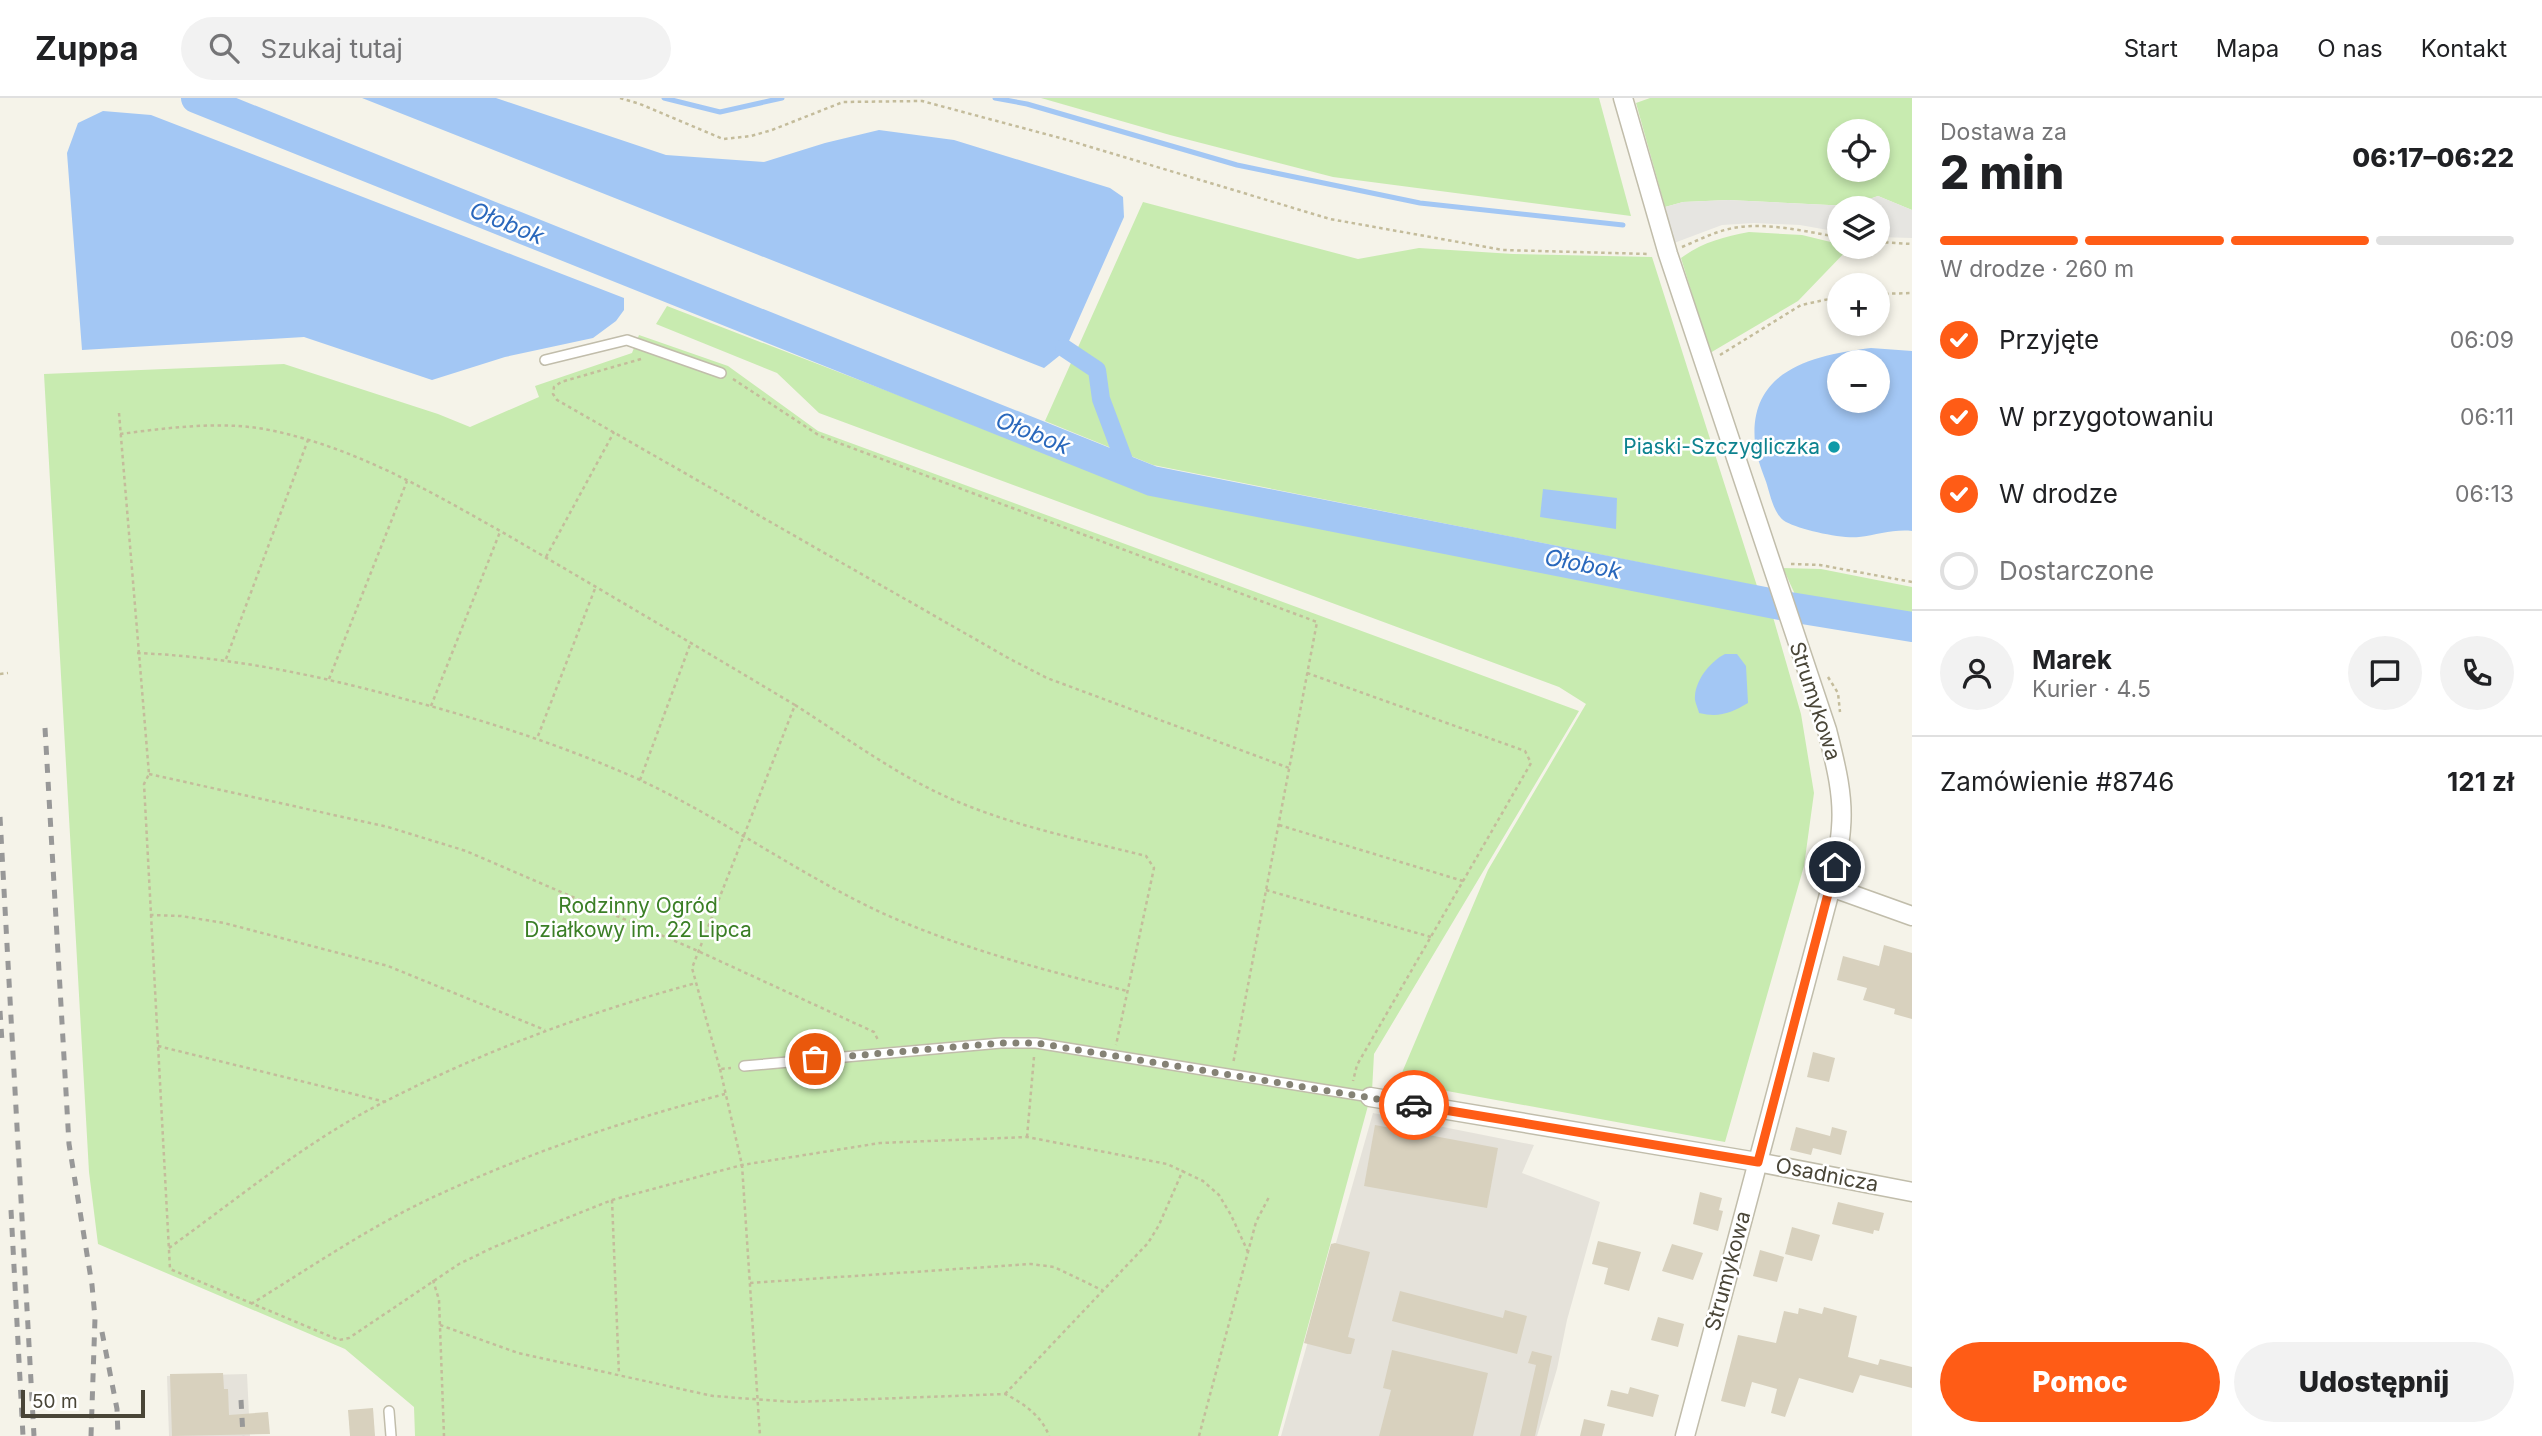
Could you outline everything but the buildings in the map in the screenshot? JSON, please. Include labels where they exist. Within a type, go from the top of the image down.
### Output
[{"type":"street","name":"Strumykowa","points":[[1623,98],[1668,254],[1788,620],[1827,730],[1841,799],[1841,827],[1831,887],[1685,1436]]},
{"type":"street","points":[[1831,887],[1912,916]]},
{"type":"street","name":"Osadnicza","points":[[1370,1097],[1758,1162],[1912,1192]]},
{"type":"lane","points":[[545,360],[627,340],[721,373]]},
{"type":"lane","name":"Osadnicza","points":[[744,1066],[1001,1043],[1036,1043],[1370,1097]]},
{"type":"lane","points":[[389,1410],[391,1436]]},
{"type":"path","points":[[620,98],[723,139],[751,136],[772,130],[843,102],[922,101],[1064,139],[1330,219],[1503,250],[1668,254],[1714,233],[1741,227],[1778,228],[1827,235]]},
{"type":"path","points":[[1890,243],[1912,244]]},
{"type":"path","points":[[1890,294],[1912,293]]},
{"type":"path","points":[[1705,364],[1801,305],[1827,300]]},
{"type":"path","points":[[646,347],[641,359],[561,382],[554,387],[552,394],[557,400],[1035,672],[1289,768]]},
{"type":"path","points":[[721,373],[820,436],[1317,622],[1231,1074]]},
{"type":"path","points":[[119,413],[149,774],[144,784],[170,1269],[339,1340],[349,1338],[433,1280],[494,1247],[612,1200],[742,1165],[880,1143],[1027,1138],[1146,1158],[1183,1170],[1203,1181],[1219,1195],[1248,1252]]},
{"type":"path","points":[[120,434],[212,425],[262,429],[331,446],[466,510],[691,642],[920,784],[997,817],[1146,856],[1154,868],[1113,1056]]},
{"type":"path","points":[[546,557],[614,432]]},
{"type":"path","points":[[226,659],[308,440]]},
{"type":"path","points":[[329,679],[407,481]]},
{"type":"path","points":[[431,706],[500,532]]},
{"type":"path","points":[[1770,563],[1820,565],[1912,582]]},
{"type":"path","points":[[538,738],[596,586]]},
{"type":"path","points":[[639,780],[691,642]]},
{"type":"path","points":[[137,653],[226,659],[329,679],[538,738],[639,780],[745,835],[829,887],[883,913],[1021,963],[1127,991]]},
{"type":"path","points":[[0,674],[8,673]]},
{"type":"path","points":[[1307,673],[1525,751],[1531,763],[1357,1065],[1349,1094]]},
{"type":"path","points":[[760,1436],[742,1165],[720,1069],[692,968],[795,705]]},
{"type":"path","points":[[149,774],[388,827],[466,851],[698,951],[874,1032],[885,1053]]},
{"type":"path","points":[[1278,825],[1463,881]]},
{"type":"path","points":[[1266,890],[1431,937]]},
{"type":"path","points":[[150,915],[181,916],[224,923],[388,967],[547,1031]]},
{"type":"path","points":[[169,1248],[308,1148],[364,1113],[452,1069],[547,1031],[619,1004],[696,983]]},
{"type":"path","points":[[1027,1138],[1036,1043]]},
{"type":"path","points":[[158,1046],[386,1102]]},
{"type":"path","points":[[720,1069],[744,1066]]},
{"type":"path","points":[[251,1304],[340,1248],[423,1202],[472,1180],[534,1153],[646,1115],[726,1094]]},
{"type":"path","points":[[1005,1394],[1148,1243],[1159,1225],[1183,1170]]},
{"type":"path","points":[[1199,1436],[1256,1222],[1269,1197]]},
{"type":"path","points":[[612,1200],[620,1376]]},
{"type":"path","points":[[750,1283],[1031,1264],[1054,1267],[1102,1290]]},
{"type":"path","points":[[433,1280],[439,1300],[444,1436]]},
{"type":"path","points":[[440,1325],[518,1353],[713,1396],[793,1402],[1005,1394],[1036,1415],[1049,1436]]},
{"type":"shaded area","points":[[1728,200],[1827,205],[1827,230],[1800,225],[1722,225],[1674,243],[1665,207],[1683,202]]},
{"type":"shaded area","points":[[1890,201],[1912,210],[1912,238],[1890,237]]},
{"type":"shaded area","points":[[1373,1113],[1534,1145],[1522,1173],[1600,1202],[1537,1436],[1281,1436]]},
{"type":"shaded area","points":[[247,1374],[250,1436],[169,1436],[167,1376]]},
{"type":"green space","points":[[1041,98],[1599,98],[1631,216],[1333,177]]},
{"type":"green space","points":[[1650,98],[1912,98],[1912,210],[1890,201],[1890,196],[1827,196],[1827,205],[1728,200],[1683,202],[1665,207],[1636,103]]},
{"type":"green space","points":[[1143,202],[1358,259],[1419,248],[1513,254],[1652,257],[1757,586],[1153,465],[1045,421]]},
{"type":"green space","points":[[1749,232],[1802,235],[1827,241],[1827,259],[1838,259],[1798,301],[1710,353],[1681,258],[1697,248]]},
{"type":"green space","points":[[667,306],[1160,496],[1773,617],[1801,714],[1814,793],[1804,866],[1725,1142],[1398,1082],[1488,870],[1586,704],[1559,687],[819,413],[777,373],[656,324]]},
{"type":"green space","name":"Rodzinny Ogród Działkowy im. 22 Lipca","points":[[639,335],[728,366],[818,431],[1579,711],[1374,1054],[1372,1091],[1278,1436],[415,1436],[414,1407],[345,1349],[98,1244],[89,1172],[44,374],[284,364],[470,427],[539,397],[535,386],[632,353]]},
{"type":"green space","points":[[1783,568],[1821,569],[1912,587],[1912,619],[1798,601]]},
{"type":"water","points":[[362,98],[496,98],[666,155],[764,162],[879,130],[954,140],[1110,188],[1123,197],[1124,217],[1069,341],[1059,356],[1044,368]]},
{"type":"water","points":[[103,111],[151,115],[624,298],[624,310],[616,321],[593,338],[505,357],[432,380],[304,337],[82,350],[67,153],[78,123]]},
{"type":"water","name":"Piaski-Szczygliczka","points":[[1871,348],[1912,351],[1912,531],[1843,537],[1801,528],[1786,522],[1778,514],[1759,461],[1755,443],[1756,418],[1762,398],[1773,383],[1807,362],[1827,356],[1827,413],[1890,413],[1890,350],[1856,350]]},
{"type":"water","points":[[1543,489],[1617,498],[1616,529],[1540,517]]},
{"type":"water","points":[[1725,654],[1737,654],[1746,666],[1748,703],[1725,714],[1699,713],[1695,698],[1698,683],[1710,666]]},
{"type":"waterway","name":"Ołobok","points":[[196,98],[1152,481],[1790,607],[1912,627]]},
{"type":"waterway","points":[[664,98],[720,112],[782,98]]},
{"type":"waterway","points":[[995,98],[1027,104],[1237,165],[1420,203],[1623,225]]},
{"type":"waterway","points":[[1064,348],[1097,370],[1101,399],[1128,471]]},
{"type":"railway","points":[[45,728],[69,1144],[95,1318],[91,1436]]},
{"type":"railway","points":[[0,817],[34,1436]]},
{"type":"railway","points":[[0,1011],[2,1042]]},
{"type":"railway","points":[[11,1210],[23,1436]]},
{"type":"railway","points":[[102,1332],[117,1409],[118,1436]]},
{"type":"railway","points":[[241,1400],[243,1436]]},
{"type":"way so far","points":[[815,1059],[1001,1043],[1036,1043],[1414,1105]]},
{"type":"place","name":"Piaski-Szczygliczka","points":[[1834,447]]},
{"type":"route","points":[[1414,1105],[1758,1162],[1835,867]]}]
